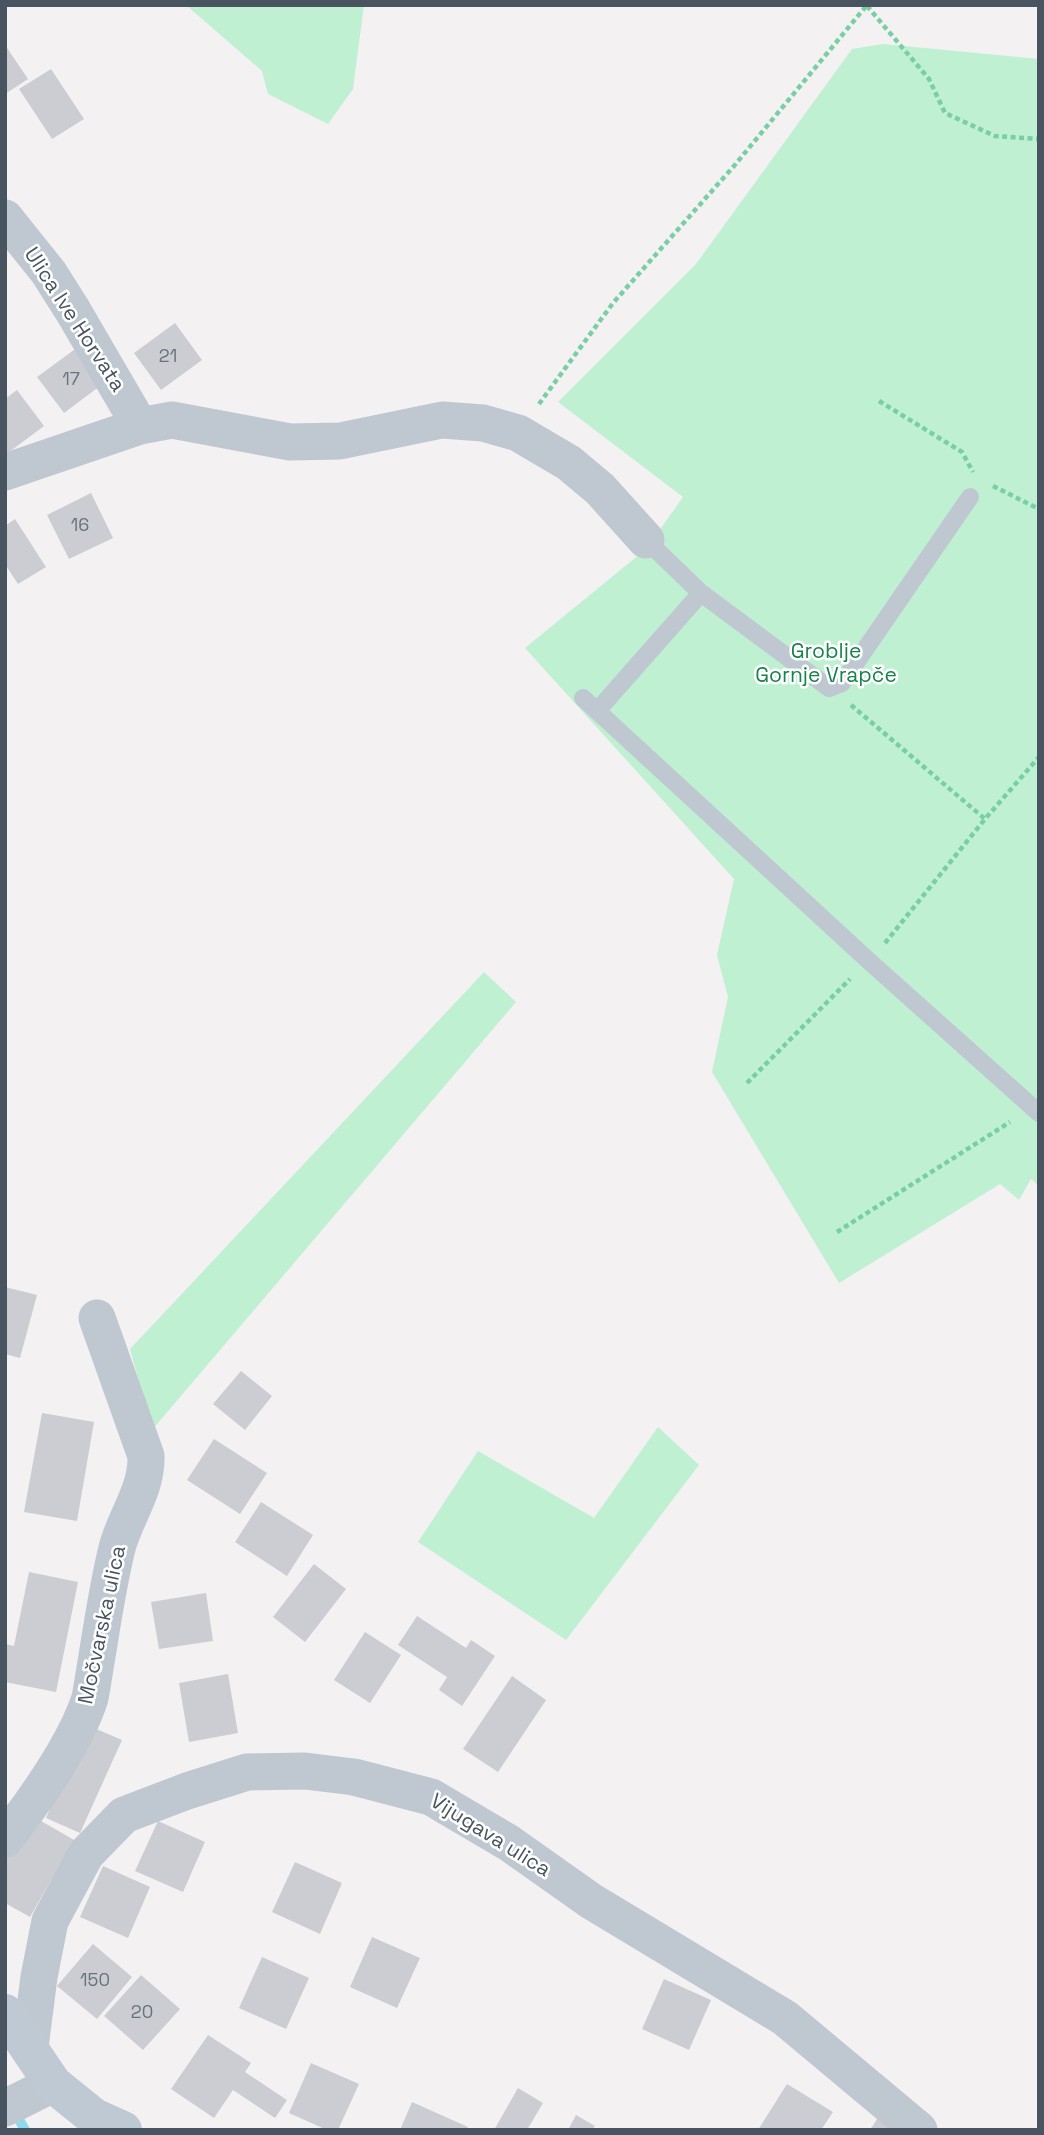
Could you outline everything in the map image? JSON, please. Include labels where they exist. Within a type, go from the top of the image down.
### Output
[{"type":"main road","points":[[5,2014],[30,2047],[31,2095],[124,2130]]},
{"type":"street","name":"Ulica Ive Horvata","points":[[5,218],[61,292],[140,426]]},
{"type":"street","points":[[5,472],[140,426],[172,420],[290,442],[340,441],[442,420],[483,423],[518,433],[569,463],[600,489],[646,540]]},
{"type":"street","name":"Močvarska ulica","points":[[5,1839],[58,1762],[85,1713],[118,1545],[147,1470],[146,1456],[97,1318]]},
{"type":"street","name":"Vijugava ulica","points":[[30,2047],[50,1921],[86,1854],[124,1815],[247,1772],[304,1771],[354,1777],[431,1797],[509,1843],[591,1901],[785,2018],[919,2130]]},
{"type":"lane","points":[[646,540],[701,593],[829,688],[842,683],[973,489]]},
{"type":"lane","points":[[597,711],[701,593]]},
{"type":"lane","points":[[583,698],[870,962],[1036,1103]]},
{"type":"path","points":[[518,433],[613,303],[734,166],[867,6],[929,79],[945,113],[995,136],[1039,139]]},
{"type":"path","points":[[879,401],[962,452],[973,489]]},
{"type":"path","points":[[988,484],[1039,509]]},
{"type":"path","points":[[836,685],[841,696],[985,819]]},
{"type":"path","points":[[747,1083],[870,962],[985,819],[1039,757]]},
{"type":"path","points":[[837,1232],[1005,1126],[1036,1103]]},
{"type":"green space","points":[[186,5],[364,5],[353,89],[328,124],[268,94],[262,71]]},
{"type":"green space","name":"Groblje Gornje Vrapče","points":[[883,44],[1039,59],[1039,1186],[1031,1179],[1019,1200],[1000,1184],[839,1283],[712,1072],[728,997],[717,955],[734,879],[525,648],[646,549],[683,497],[558,402],[696,264],[852,49]]},
{"type":"green space","points":[[484,972],[516,1002],[152,1430],[130,1349]]},
{"type":"green space","points":[[658,1427],[699,1465],[566,1640],[418,1542],[478,1451],[594,1518]]},
{"type":"building","points":[[5,45],[28,79],[5,94]]},
{"type":"building","points":[[51,69],[84,119],[52,139],[19,89]]},
{"type":"building","points":[[175,323],[202,360],[161,390],[134,353]]},
{"type":"building","points":[[78,347],[104,383],[64,413],[37,377]]},
{"type":"building","points":[[17,390],[44,426],[5,455],[5,399]]},
{"type":"building","points":[[91,493],[113,538],[69,559],[47,515]]},
{"type":"building","points":[[15,519],[46,567],[18,584],[5,564],[5,526]]},
{"type":"building","points":[[5,1287],[37,1295],[20,1358],[5,1354]]},
{"type":"building","points":[[241,1371],[272,1396],[245,1430],[213,1404]]},
{"type":"building","points":[[42,1413],[94,1422],[77,1521],[24,1512]]},
{"type":"building","points":[[214,1439],[267,1473],[240,1514],[187,1480]]},
{"type":"building","points":[[261,1502],[313,1535],[287,1576],[235,1542]]},
{"type":"building","points":[[314,1564],[346,1589],[305,1642],[273,1617]]},
{"type":"building","points":[[29,1572],[78,1582],[56,1692],[5,1682],[5,1644],[14,1646]]},
{"type":"building","points":[[206,1593],[213,1641],[159,1649],[151,1602]]},
{"type":"building","points":[[417,1616],[466,1648],[471,1640],[495,1656],[462,1706],[439,1690],[447,1677],[398,1645]]},
{"type":"building","points":[[365,1632],[401,1655],[370,1703],[334,1680]]},
{"type":"building","points":[[228,1674],[238,1733],[189,1742],[179,1683]]},
{"type":"building","points":[[512,1676],[546,1700],[498,1772],[463,1749]]},
{"type":"building","points":[[87,1725],[122,1740],[80,1833],[46,1818]]},
{"type":"building","points":[[29,1814],[74,1840],[30,1917],[5,1903],[5,1856]]},
{"type":"building","points":[[158,1821],[205,1842],[183,1892],[135,1871]]},
{"type":"building","points":[[295,1862],[342,1883],[320,1934],[272,1912]]},
{"type":"building","points":[[103,1866],[150,1887],[128,1938],[80,1917]]},
{"type":"building","points":[[372,1937],[420,1958],[397,2008],[350,1987]]},
{"type":"building","points":[[93,1944],[132,1977],[97,2019],[57,1986]]},
{"type":"building","points":[[262,1957],[309,1978],[286,2029],[239,2008]]},
{"type":"building","points":[[141,1975],[180,2009],[143,2050],[104,2016]]},
{"type":"building","points":[[664,1979],[711,2000],[689,2050],[642,2029]]},
{"type":"building","points":[[208,2035],[251,2063],[245,2072],[287,2100],[275,2118],[233,2090],[214,2118],[171,2089]]},
{"type":"building","points":[[311,2063],[359,2084],[338,2130],[327,2130],[289,2113]]},
{"type":"building","points":[[787,2084],[833,2112],[821,2130],[758,2130]]},
{"type":"building","points":[[518,2088],[543,2103],[527,2130],[494,2130]]},
{"type":"building","points":[[412,2102],[468,2127],[466,2130],[400,2130]]},
{"type":"building","points":[[576,2115],[595,2126],[592,2130],[568,2130]]},
{"type":"building","points":[[879,2116],[898,2130],[870,2130]]},
{"type":"waterway","points":[[13,2109],[25,2130]]}]
